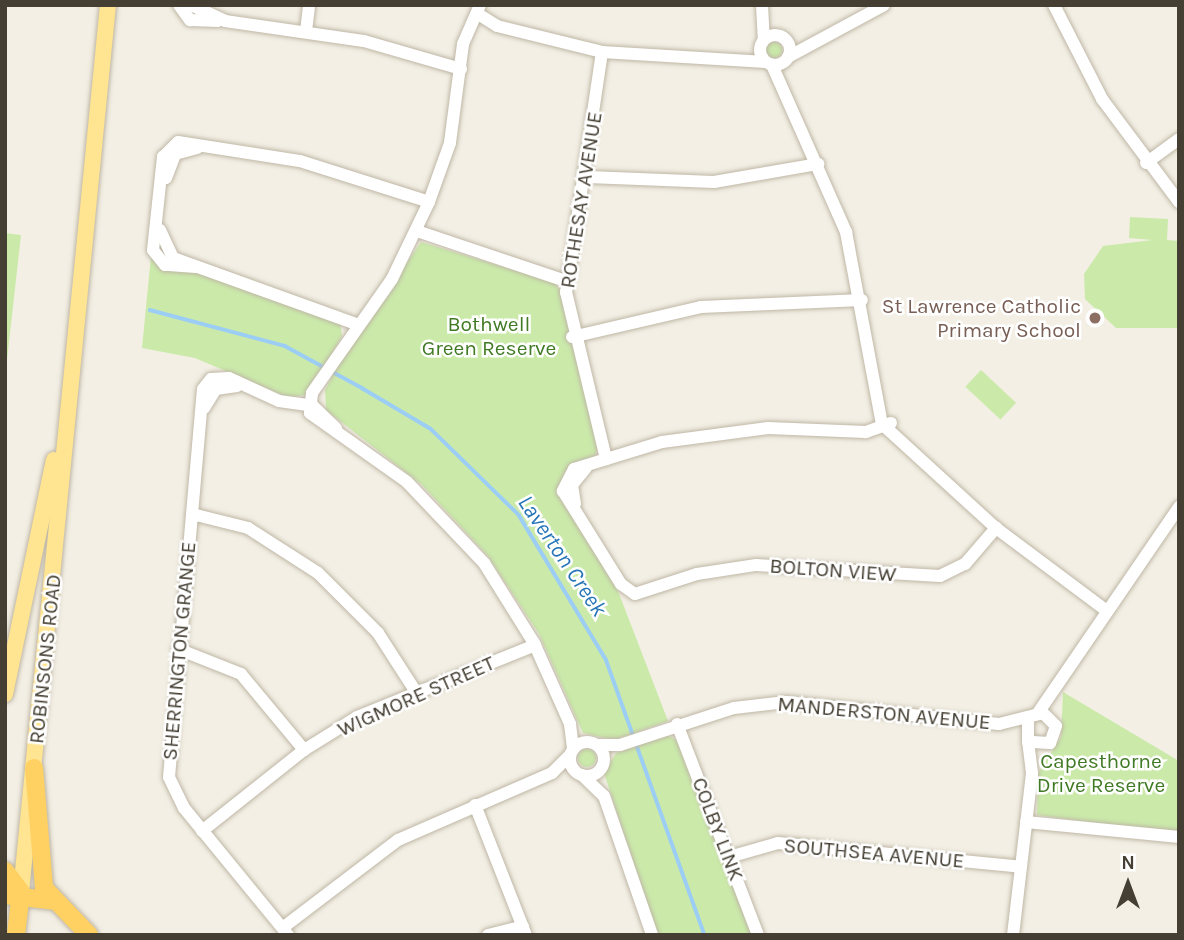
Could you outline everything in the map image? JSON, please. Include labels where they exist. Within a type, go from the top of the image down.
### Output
[{"type":"highway","points":[[34,768],[37,852],[44,888],[89,935]]},
{"type":"highway","points":[[5,871],[13,893],[55,901]]},
{"type":"highway","name":"ROBINSONS ROAD","points":[[13,893],[16,935]]},
{"type":"main road","name":"ROBINSONS ROAD","points":[[13,893],[34,768],[68,382],[108,5]]},
{"type":"main road","name":"ROBINSONS ROAD","points":[[5,694],[68,382]]},
{"type":"street","points":[[179,5],[190,20],[225,20],[306,31],[461,69]]},
{"type":"street","points":[[191,5],[225,20]]},
{"type":"street","points":[[306,31],[309,5]]},
{"type":"street","points":[[604,796],[579,773],[572,752],[570,724],[535,645],[484,563],[443,515],[312,408],[321,382],[417,231],[450,142],[461,69],[483,12],[525,32],[603,52],[731,56],[769,64],[787,58],[821,36],[884,5]]},
{"type":"street","points":[[1054,5],[1095,88],[1146,163],[1179,202]]},
{"type":"street","points":[[762,8],[782,38],[787,58],[785,89]]},
{"type":"street","points":[[762,8],[762,42],[769,64],[785,89],[846,232],[862,300],[878,394],[886,421],[996,528],[1107,611]]},
{"type":"street","points":[[731,56],[762,42],[821,36]]},
{"type":"street","name":"ROTHESAY AVENUE","points":[[603,52],[587,177],[567,275],[572,337],[611,457]]},
{"type":"street","points":[[1146,163],[1179,139]]},
{"type":"street","points":[[359,325],[168,255],[159,224],[162,193],[175,154],[212,147],[338,171],[429,202]]},
{"type":"street","points":[[587,177],[714,182],[818,164]]},
{"type":"street","points":[[417,231],[567,275]]},
{"type":"street","points":[[572,337],[701,307],[862,300]]},
{"type":"street","name":"SHERRINGTON GRANGE","points":[[290,928],[261,904],[179,801],[168,767],[203,410],[213,384],[245,387],[279,401],[312,408]]},
{"type":"street","points":[[611,457],[734,430],[854,431],[886,421]]},
{"type":"street","name":"BOLTON VIEW","points":[[611,457],[570,478],[578,513],[616,571],[632,585],[653,587],[767,564],[940,576],[965,564],[996,528]]},
{"type":"street","points":[[1016,930],[1032,774],[1027,740],[1033,716],[1057,691],[1107,611],[1179,507]]},
{"type":"street","points":[[192,514],[241,524],[318,573],[378,633],[416,692]]},
{"type":"street","name":"WIGMORE STREET","points":[[202,831],[304,750],[416,692],[535,645]]},
{"type":"street","points":[[178,649],[240,674],[304,750]]},
{"type":"street","points":[[1032,774],[1045,746],[1056,735],[1054,721],[1057,691]]},
{"type":"street","name":"MANDERSTON AVENUE","points":[[594,744],[620,745],[677,724],[734,708],[786,702],[999,724],[1033,716]]},
{"type":"street","points":[[1033,716],[1054,721]]},
{"type":"street","points":[[570,724],[594,744],[602,765],[604,796],[652,935]]},
{"type":"street","name":"COLBY LINK","points":[[677,724],[758,935]]},
{"type":"street","points":[[999,724],[1027,740],[1045,746]]},
{"type":"street","points":[[552,773],[572,752],[594,744]]},
{"type":"street","name":"MANDERSTON AVENUE","points":[[602,765],[620,745]]},
{"type":"street","points":[[290,928],[310,906],[398,840],[552,773],[579,773],[602,765]]},
{"type":"street","points":[[475,805],[525,931],[488,935]]},
{"type":"street","points":[[1026,822],[1179,837]]},
{"type":"street","name":"SOUTHSEA AVENUE","points":[[729,857],[778,843],[1021,867]]},
{"type":"green space","points":[[774,42],[782,50],[774,58],[766,50]]},
{"type":"green space","points":[[1130,217],[1168,219],[1167,240],[1179,241],[1179,328],[1116,328],[1085,299],[1084,274],[1103,246],[1152,240],[1129,238]]},
{"type":"green space","points":[[5,233],[21,235],[5,378]]},
{"type":"green space","name":"Bothwell Green Reserve","points":[[421,242],[553,282],[560,290],[598,447],[595,456],[565,472],[557,489],[618,591],[668,721],[614,740],[583,733],[539,634],[488,556],[422,485],[326,410],[325,390],[339,363]]},
{"type":"green space","points":[[151,256],[340,322],[342,336],[308,394],[289,398],[195,358],[142,348]]},
{"type":"green space","points":[[981,370],[1016,403],[1000,420],[965,387]]},
{"type":"green space","name":"Capesthorne Drive Reserve","points":[[1063,692],[1179,761],[1179,834],[1037,815],[1038,773],[1061,737]]},
{"type":"green space","points":[[667,735],[678,741],[752,935],[657,935],[604,773],[616,753]]},
{"type":"green space","points":[[587,749],[593,752],[596,758],[593,764],[587,767],[581,764],[578,758],[581,752]]},
{"type":"waterway","name":"Laverton Creek","points":[[150,310],[285,346],[362,388],[431,429],[519,515],[606,659],[705,935]]},
{"type":"place","name":"St Lawrence Catholic Primary School","points":[[1095,318]]}]
